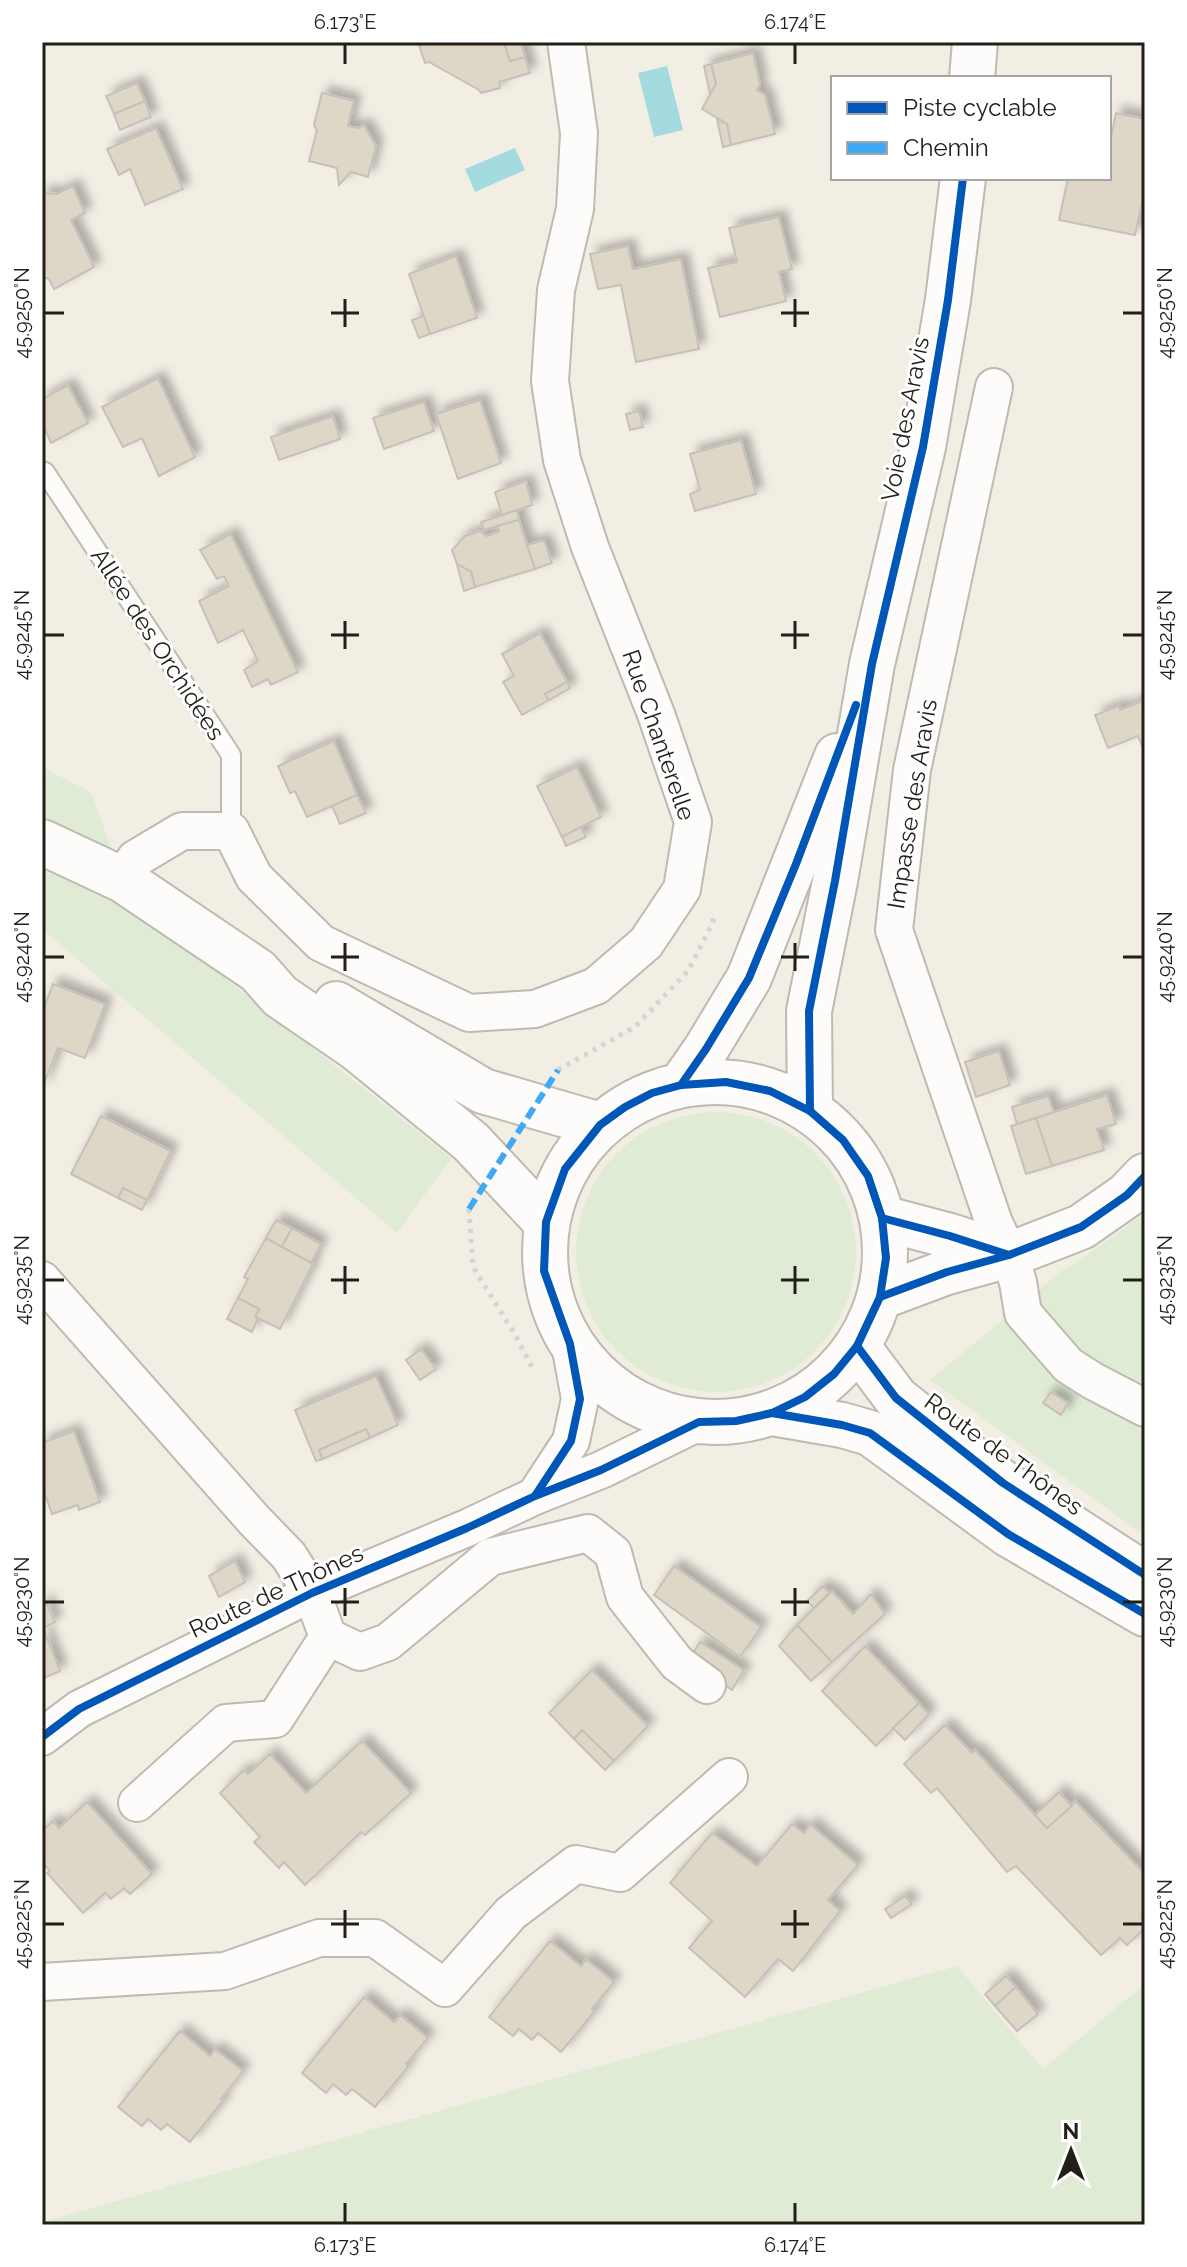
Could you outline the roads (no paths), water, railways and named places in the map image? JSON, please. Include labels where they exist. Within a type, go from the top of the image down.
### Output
[{"type":"main road","points":[[972,76],[975,42]]},
{"type":"main road","name":"Voie des Aravis","points":[[810,1111],[809,1011],[872,664],[923,447],[948,300],[963,180]]},
{"type":"main road","name":"Voie des Aravis","points":[[681,1085],[749,978],[872,664]]},
{"type":"main road","points":[[42,842],[123,880],[258,971],[280,996],[356,1048],[471,1142],[546,1222]]},
{"type":"main road","points":[[258,971],[291,977],[483,1091],[600,1125]]},
{"type":"main road","points":[[726,1082],[770,1091],[810,1111],[843,1140],[868,1176],[882,1218],[886,1258],[880,1297],[857,1346],[834,1374],[805,1397],[772,1413],[736,1421],[699,1422],[661,1414],[626,1398],[595,1374],[570,1344],[544,1271],[546,1222],[565,1169],[600,1125],[652,1093],[681,1085],[726,1082]]},
{"type":"main road","points":[[880,1297],[947,1272],[1009,1255],[1081,1227],[1127,1195],[1145,1176]]},
{"type":"main road","points":[[882,1218],[1009,1255]]},
{"type":"main road","name":"Route de Thônes","points":[[857,1346],[896,1398],[955,1446],[1003,1483],[1145,1575]]},
{"type":"main road","points":[[772,1413],[870,1433],[1008,1534],[1145,1614]]},
{"type":"street","name":"Rue Chanterelle","points":[[231,831],[254,877],[321,943],[469,1013],[535,1009],[596,986],[646,943],[682,889],[693,822],[656,714],[590,547],[562,460],[550,381],[556,290],[575,209],[579,133],[566,42]]},
{"type":"street","name":"Impasse des Aravis","points":[[994,387],[912,770],[894,930],[994,1223],[1009,1255],[1018,1282],[1023,1313],[1068,1365],[1145,1408]]},
{"type":"street","points":[[123,880],[135,859],[182,831],[231,831]]},
{"type":"street","points":[[42,1280],[289,1556],[312,1593],[328,1637],[360,1652],[388,1642],[490,1557],[588,1533],[613,1553],[625,1597],[677,1663],[707,1685]]},
{"type":"street","points":[[535,1496],[571,1441],[580,1399],[570,1344]]},
{"type":"street","name":"Route de Thônes","points":[[42,1737],[79,1709],[312,1593],[601,1470],[699,1422]]},
{"type":"street","points":[[137,1803],[226,1723],[275,1719],[328,1637]]},
{"type":"street","points":[[42,1982],[225,1971],[319,1938],[375,1938],[445,1988],[511,1913],[554,1880],[576,1864],[620,1873],[729,1777]]},
{"type":"lane","name":"Allée des Orchidées","points":[[42,471],[231,755],[231,831]]},
{"type":"water","points":[[667,66],[683,130],[654,137],[638,73]]},
{"type":"water","points":[[515,148],[525,170],[475,192],[465,169]]}]
